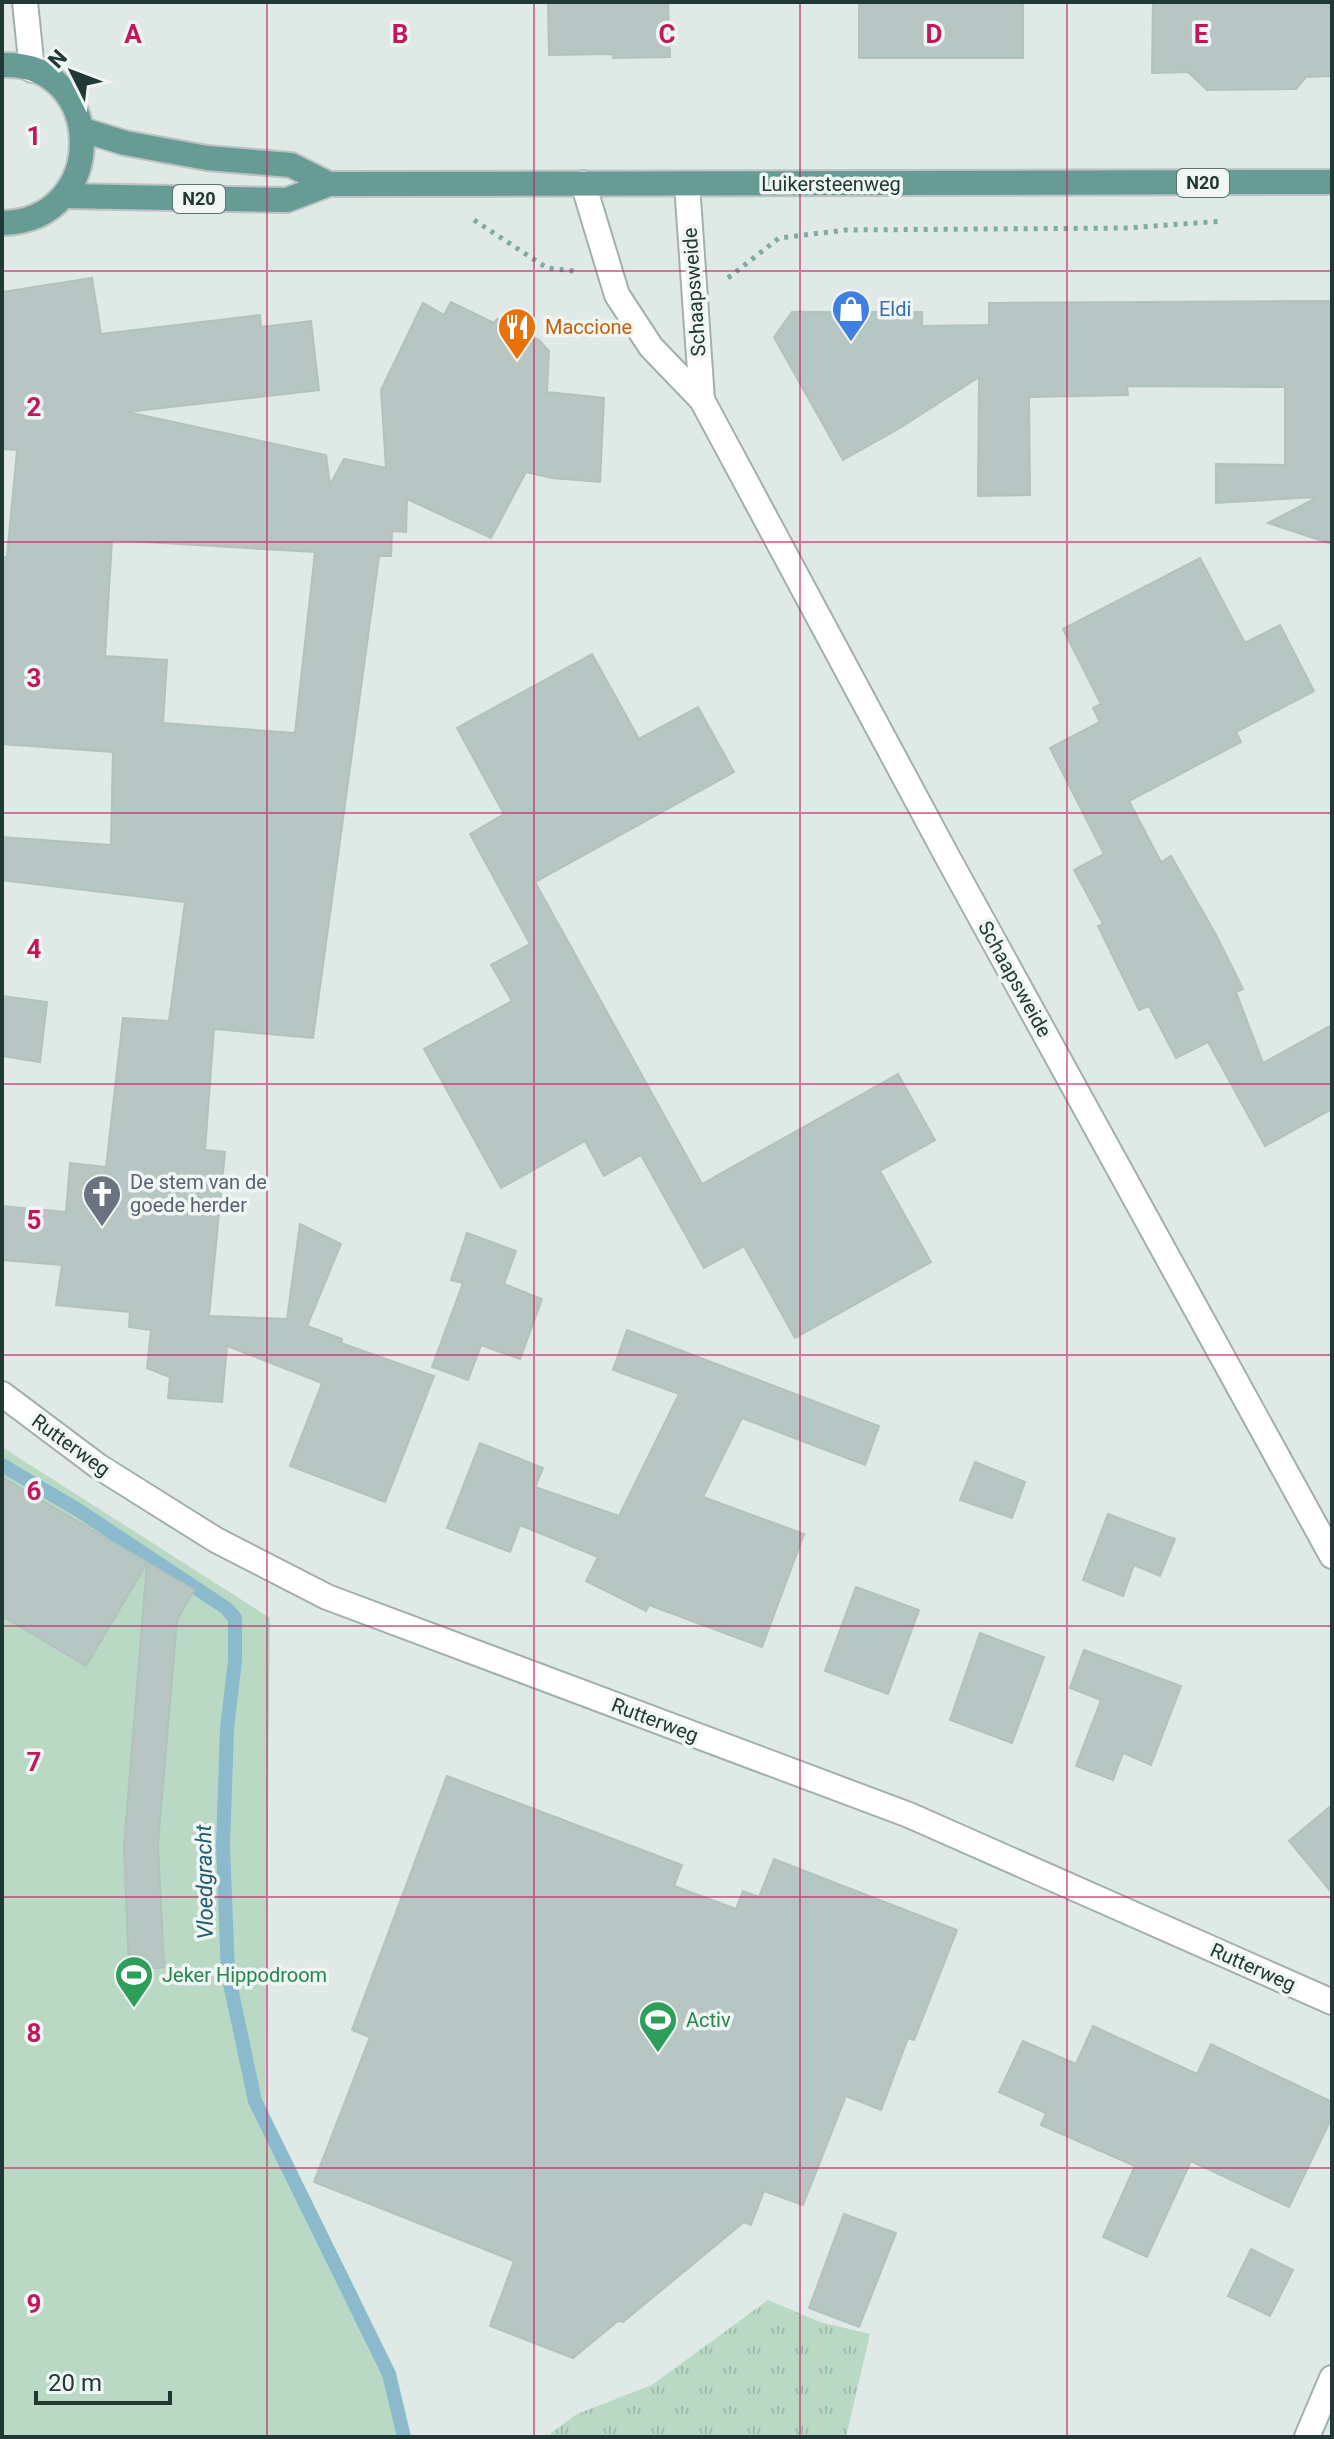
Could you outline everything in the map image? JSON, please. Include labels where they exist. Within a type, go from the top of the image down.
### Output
[{"type":"main road","points":[[2,65],[32,70],[50,80],[65,93],[76,110],[83,130],[83,153],[77,176],[65,196],[44,213],[19,223],[2,223]]},
{"type":"main road","name":"Luikersteenweg","points":[[83,130],[125,143],[207,158],[291,165],[329,184]]},
{"type":"main road","name":"Luikersteenweg","points":[[65,196],[287,200],[329,184],[1332,182]]},
{"type":"street","points":[[25,2],[32,70]]},
{"type":"street","name":"Schaapsweide","points":[[583,183],[617,295],[651,347],[702,400],[948,858],[1332,1556]]},
{"type":"street","name":"Schaapsweide","points":[[687,184],[702,400]]},
{"type":"street","name":"Rutterweg","points":[[2,1394],[98,1466],[216,1540],[327,1597],[909,1815],[1332,2002]]},
{"type":"street","points":[[1307,2437],[1332,2378]]},
{"type":"path","points":[[779,238],[846,230],[1127,228],[1226,221]]},
{"type":"green space","name":"Jeker Hippodroom","points":[[2,1447],[270,1618],[265,2119],[318,2243],[398,2406],[402,2437],[2,2437]]},
{"type":"green space","points":[[768,2300],[820,2322],[870,2334],[846,2437],[550,2437],[577,2414],[652,2385]]},
{"type":"building","points":[[548,2],[668,2],[670,57],[549,55]]},
{"type":"building","points":[[859,2],[1023,2],[1023,58],[859,58]]},
{"type":"building","points":[[1153,2],[1332,2],[1332,76],[1306,77],[1296,89],[1207,90],[1188,72],[1152,73]]},
{"type":"building","points":[[92,278],[101,334],[260,315],[261,327],[311,321],[319,390],[127,412],[326,455],[330,485],[344,459],[386,468],[381,390],[423,303],[444,315],[451,302],[494,323],[497,319],[539,340],[549,351],[547,392],[604,398],[600,482],[552,478],[526,472],[491,538],[407,499],[406,532],[392,531],[391,556],[379,556],[313,1038],[214,1029],[205,1150],[225,1152],[209,1316],[287,1319],[300,1224],[341,1244],[307,1326],[342,1339],[341,1343],[434,1376],[385,1502],[290,1466],[322,1383],[227,1346],[222,1402],[168,1398],[170,1377],[147,1368],[151,1330],[129,1327],[130,1312],[56,1305],[62,1265],[2,1260],[2,1206],[66,1212],[70,1163],[106,1167],[123,1018],[169,1021],[185,902],[2,880],[2,837],[111,845],[113,752],[2,744],[2,557],[7,557],[17,450],[2,449],[2,292]],"holes":[[[112,540],[315,552],[295,733],[163,723],[167,660],[105,656]]]},
{"type":"building","points":[[1332,301],[1332,544],[1268,523],[1318,497],[1216,503],[1216,464],[1285,465],[1285,387],[1127,386],[1128,395],[1029,397],[1030,495],[978,496],[979,377],[843,460],[774,337],[792,312],[922,312],[922,326],[989,325],[989,303]]},
{"type":"building","points":[[1200,558],[1245,643],[1280,625],[1314,691],[1236,732],[1241,742],[1129,801],[1161,862],[1171,856],[1215,933],[1243,989],[1236,992],[1263,1063],[1332,1025],[1332,1109],[1265,1146],[1208,1042],[1176,1058],[1149,1006],[1139,1010],[1098,926],[1103,924],[1074,870],[1104,854],[1050,748],[1100,722],[1093,708],[1101,704],[1063,629]]},
{"type":"building","points":[[592,654],[639,739],[698,707],[734,772],[535,882],[702,1184],[898,1074],[935,1140],[880,1171],[931,1262],[795,1338],[744,1246],[704,1268],[641,1155],[604,1176],[585,1141],[501,1188],[424,1049],[512,1001],[491,965],[530,944],[470,834],[504,814],[457,728]]},
{"type":"building","points":[[2,996],[47,1002],[40,1062],[2,1056]]},
{"type":"building","points":[[467,1233],[516,1251],[504,1284],[542,1299],[520,1359],[481,1345],[468,1380],[432,1367],[463,1283],[451,1280]]},
{"type":"building","points":[[627,1330],[879,1426],[865,1465],[742,1418],[703,1497],[804,1534],[762,1647],[649,1605],[646,1611],[586,1581],[598,1557],[520,1525],[510,1552],[447,1528],[480,1443],[543,1468],[535,1487],[619,1516],[679,1394],[613,1370]]},
{"type":"building","points":[[975,1462],[1025,1482],[1012,1518],[960,1500]]},
{"type":"building","points":[[2,1477],[194,1590],[177,1620],[158,1843],[164,1967],[129,1971],[124,1846],[147,1563],[86,1666],[2,1616]]},
{"type":"building","points":[[1108,1514],[1175,1539],[1160,1576],[1134,1565],[1123,1596],[1083,1580]]},
{"type":"building","points":[[856,1587],[919,1610],[888,1694],[825,1671]]},
{"type":"building","points":[[980,1633],[1044,1657],[1012,1743],[950,1720]]},
{"type":"building","points":[[1084,1650],[1181,1686],[1151,1765],[1123,1753],[1113,1780],[1076,1766],[1101,1700],[1070,1688]]},
{"type":"building","name":"Activ","points":[[447,1776],[682,1865],[674,1886],[736,1909],[743,1891],[759,1897],[774,1859],[957,1930],[914,2040],[908,2038],[881,2110],[846,2096],[803,2205],[764,2191],[751,2225],[744,2222],[623,2322],[618,2321],[573,2358],[490,2326],[514,2261],[314,2182],[370,2037],[352,2030]]},
{"type":"building","points":[[1332,1805],[1332,1893],[1289,1841]]},
{"type":"building","points":[[1093,2026],[1197,2074],[1211,2044],[1332,2102],[1332,2117],[1289,2207],[1191,2161],[1147,2257],[1103,2237],[1135,2166],[1041,2125],[1046,2113],[999,2092],[1023,2041],[1076,2064]]},
{"type":"building","points":[[844,2214],[896,2233],[859,2327],[809,2308]]},
{"type":"building","points":[[1251,2249],[1293,2270],[1270,2316],[1228,2296]]},
{"type":"waterway","name":"Vloedgracht","points":[[2,1465],[78,1510],[226,1608],[235,1618],[223,1846],[228,1974],[255,2101],[389,2374],[404,2437]]},
{"type":"place","name":"Eldi","points":[[851,343]]},
{"type":"place","name":"Maccione","points":[[517,361]]},
{"type":"place","name":"De stem van de goede herder","points":[[102,1228]]},
{"type":"place","name":"Jeker Hippodroom","points":[[134,2009]]},
{"type":"place","name":"Activ","points":[[658,2054]]}]
